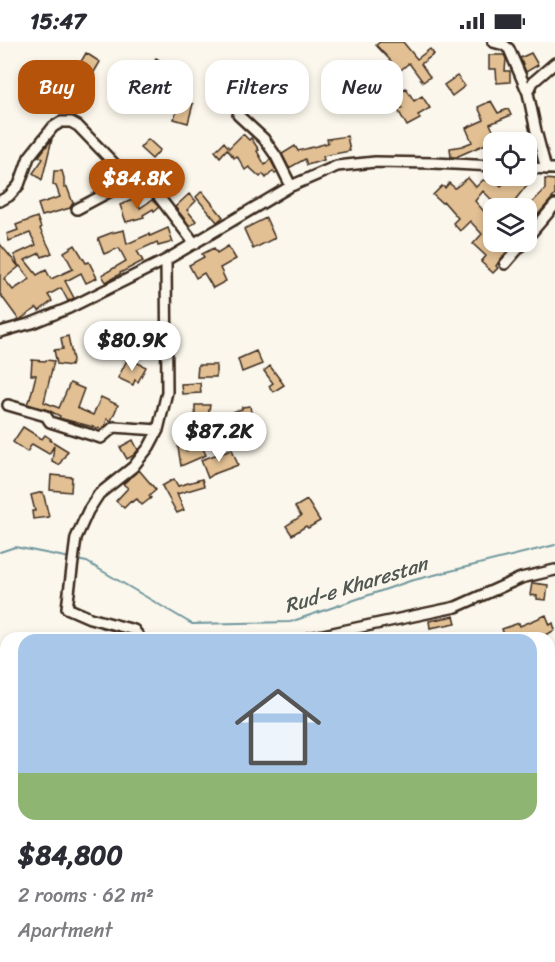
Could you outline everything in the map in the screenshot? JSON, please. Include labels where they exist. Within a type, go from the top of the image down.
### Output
[{"type":"street","points":[[493,42],[509,49],[528,93],[536,131],[551,169]]},
{"type":"street","points":[[528,93],[533,82],[555,63]]},
{"type":"street","points":[[238,115],[264,139],[276,156],[291,186]]},
{"type":"street","points":[[0,201],[9,196],[19,185],[29,157],[53,127],[61,122],[71,122],[78,126],[131,181]]},
{"type":"street","points":[[0,332],[32,323],[69,308],[166,260],[291,186],[337,166],[375,162],[483,165]]},
{"type":"street","points":[[77,209],[143,176],[195,244]]},
{"type":"street","points":[[537,226],[555,205]]},
{"type":"street","points":[[505,264],[515,252]]},
{"type":"street","points":[[136,632],[90,618],[67,608],[76,538],[87,511],[99,494],[133,467],[149,447],[158,430],[167,392],[166,260]]},
{"type":"street","points":[[8,405],[46,416],[50,422],[101,438],[114,427],[158,430]]},
{"type":"street","points":[[346,632],[456,607],[521,578],[555,570]]},
{"type":"building","points":[[380,42],[403,42],[417,59],[430,49],[434,54],[421,64],[430,77],[423,82],[409,63],[403,68],[403,60],[390,60],[376,45]]},
{"type":"building","points":[[86,53],[100,62],[95,71],[95,60],[82,60]]},
{"type":"building","points":[[531,53],[538,65],[526,72],[520,58]]},
{"type":"building","points":[[489,55],[504,55],[505,71],[510,71],[510,82],[497,83],[496,69],[489,69]]},
{"type":"building","points":[[457,76],[465,86],[452,96],[444,85]]},
{"type":"building","points":[[406,88],[414,101],[422,96],[430,108],[418,115],[420,119],[407,126],[400,114],[403,114],[403,90]]},
{"type":"building","points":[[491,101],[498,113],[508,109],[511,115],[490,124],[494,132],[483,132],[483,145],[458,157],[451,157],[450,148],[472,142],[466,128],[484,120],[478,107]]},
{"type":"building","points":[[176,114],[190,114],[188,123],[174,119]]},
{"type":"building","points":[[243,134],[249,140],[251,138],[265,165],[270,159],[277,172],[275,174],[273,171],[266,178],[263,174],[260,177],[249,167],[245,170],[237,156],[234,158],[227,149],[220,157],[215,151],[224,142],[229,148]]},
{"type":"building","points":[[347,136],[350,151],[323,156],[324,160],[307,165],[305,159],[289,168],[282,154],[295,146],[298,151],[328,143],[327,139]]},
{"type":"building","points":[[52,139],[42,180],[33,173],[43,159],[39,156]]},
{"type":"building","points":[[148,139],[160,150],[152,159],[140,148]]},
{"type":"building","points":[[54,171],[62,171],[64,188],[67,187],[73,203],[70,208],[42,216],[38,204],[60,197],[56,186],[53,185]]},
{"type":"building","points":[[468,178],[476,187],[483,180],[483,186],[526,186],[517,198],[490,198],[483,191],[475,201],[483,210],[483,252],[507,252],[493,273],[481,262],[486,256],[473,244],[482,234],[470,221],[460,231],[453,223],[458,218],[444,202],[442,203],[433,195],[449,183],[455,188]]},
{"type":"building","points":[[545,179],[555,180],[555,195],[537,216],[536,198],[545,189]]},
{"type":"building","points":[[202,191],[223,217],[217,222],[196,197]]},
{"type":"building","points":[[189,194],[196,201],[187,210],[196,221],[190,226],[175,207]]},
{"type":"building","points":[[137,198],[140,208],[152,200],[159,207],[143,215],[144,217],[126,222],[120,205]]},
{"type":"building","points":[[37,217],[40,229],[52,253],[42,257],[40,253],[25,260],[37,275],[46,270],[51,279],[73,269],[64,252],[75,245],[86,263],[89,262],[97,278],[86,283],[81,273],[65,281],[74,298],[68,301],[61,288],[48,295],[52,301],[39,311],[37,308],[19,320],[0,294],[0,244],[19,267],[14,255],[36,245],[30,233],[9,241],[7,234],[18,230],[16,225]],"holes":[[[20,266],[30,279],[13,290],[4,279]]]},
{"type":"building","points":[[266,218],[275,238],[253,249],[244,229]]},
{"type":"building","points":[[168,228],[173,242],[158,246],[157,242],[137,251],[143,261],[106,282],[102,275],[126,261],[119,248],[104,254],[98,238],[124,230],[127,244]]},
{"type":"building","points":[[228,246],[236,259],[220,268],[226,281],[213,288],[204,273],[196,278],[189,265],[204,257],[202,254],[214,248],[217,253]]},
{"type":"building","points":[[136,327],[137,331],[155,329],[156,342],[115,344],[113,330]]},
{"type":"building","points":[[68,336],[73,360],[71,366],[57,364],[54,350],[63,349],[61,338]]},
{"type":"building","points":[[256,351],[262,364],[242,372],[238,359]]},
{"type":"building","points":[[128,358],[146,367],[138,382],[135,380],[133,385],[118,378]]},
{"type":"building","points":[[32,360],[54,361],[44,402],[59,408],[70,383],[84,389],[77,408],[93,415],[101,397],[118,405],[111,421],[107,419],[105,426],[101,429],[59,418],[60,416],[48,410],[27,404],[36,375],[31,375]]},
{"type":"building","points":[[198,365],[216,365],[216,377],[197,377]]},
{"type":"building","points":[[270,366],[284,385],[273,392],[269,386],[273,383],[264,371]]},
{"type":"building","points":[[200,383],[201,393],[182,394],[181,384]]},
{"type":"building","points":[[195,405],[210,405],[207,421],[195,420]]},
{"type":"building","points":[[250,406],[252,419],[234,421],[232,412]]},
{"type":"building","points":[[23,427],[42,439],[45,435],[68,451],[59,465],[52,461],[54,446],[49,454],[32,444],[27,452],[13,442]]},
{"type":"building","points":[[133,440],[138,450],[127,459],[120,447]]},
{"type":"building","points":[[201,444],[206,455],[181,466],[178,447],[185,446],[186,451]]},
{"type":"building","points":[[232,449],[238,465],[208,478],[201,460]]},
{"type":"building","points":[[139,470],[156,490],[149,496],[151,498],[142,505],[137,499],[124,508],[116,501],[128,488],[123,484]]},
{"type":"building","points":[[51,475],[72,477],[71,492],[50,490]]},
{"type":"building","points":[[174,479],[178,486],[202,479],[204,486],[177,494],[184,510],[177,513],[162,486]]},
{"type":"building","points":[[43,492],[49,517],[33,519],[32,511],[35,511],[31,495]]},
{"type":"building","points":[[307,500],[320,521],[292,535],[286,526],[301,516],[295,507]]},
{"type":"building","points":[[532,583],[548,585],[546,600],[530,595]]},
{"type":"building","points":[[546,615],[550,625],[553,623],[555,630],[552,632],[503,632],[502,629],[519,623],[520,626]]},
{"type":"building","points":[[454,616],[456,623],[430,628],[429,621]]},
{"type":"waterway","name":"Rud-e Kharestan","points":[[76,560],[87,562],[192,624],[290,622],[410,581],[555,545]]},
{"type":"waterway","name":"Rud-e Kharestan","points":[[0,552],[15,547],[70,558]]}]
